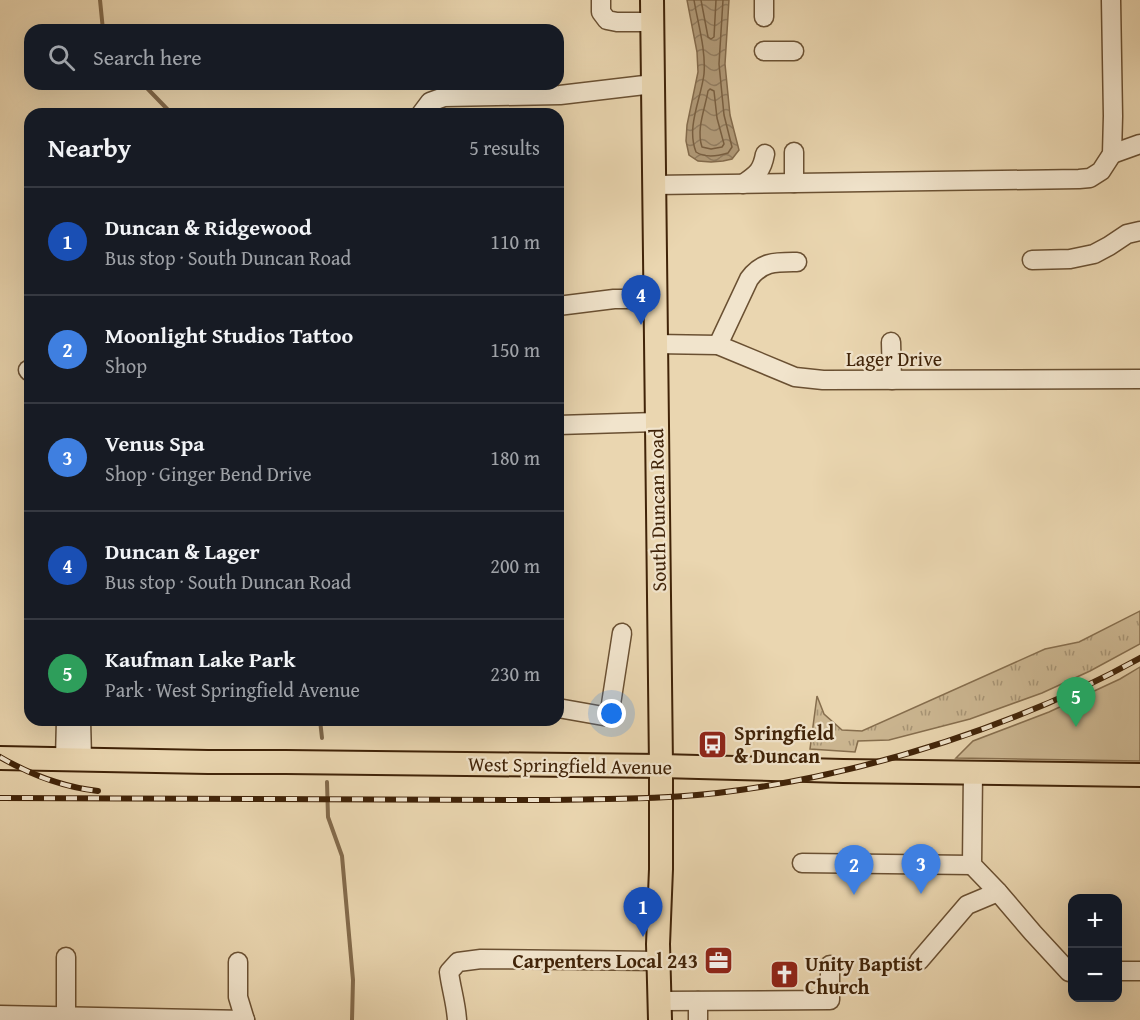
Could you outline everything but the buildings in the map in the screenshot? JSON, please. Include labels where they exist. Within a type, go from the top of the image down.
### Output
[{"type":"main road","name":"South Duncan Road","points":[[652,11],[661,766],[660,1011]]},
{"type":"main road","name":"West Springfield Avenue","points":[[0,758],[661,766],[1140,775]]},
{"type":"street","points":[[601,0],[601,12],[607,20],[616,22],[652,11]]},
{"type":"street","points":[[654,185],[1090,178],[1101,171],[1112,154],[1111,0]]},
{"type":"street","points":[[764,51],[794,51]]},
{"type":"street","points":[[426,108],[430,102],[444,97],[560,95],[653,84]]},
{"type":"street","points":[[1112,154],[1140,144]]},
{"type":"street","points":[[794,152],[794,183]]},
{"type":"street","points":[[743,184],[762,168],[765,154]]},
{"type":"street","points":[[1032,260],[1070,259],[1094,254],[1127,234],[1140,231]]},
{"type":"street","points":[[718,345],[755,271],[765,265],[797,262]]},
{"type":"street","points":[[564,305],[615,299],[655,299]]},
{"type":"street","points":[[891,342],[892,380]]},
{"type":"street","name":"Lager Drive","points":[[656,345],[718,345],[795,377],[823,380],[1140,380]]},
{"type":"street","points":[[564,425],[656,422]]},
{"type":"street","points":[[564,709],[609,717],[622,633]]},
{"type":"street","points":[[67,726],[73,759]]},
{"type":"street","points":[[73,759],[80,726]]},
{"type":"street","points":[[973,772],[972,865],[1068,971]]},
{"type":"street","points":[[802,863],[972,865]]},
{"type":"street","points":[[919,961],[967,905],[998,892]]},
{"type":"street","points":[[66,957],[66,1016]]},
{"type":"street","points":[[457,1020],[454,994],[448,972],[458,962],[481,959],[659,961]]},
{"type":"street","points":[[0,1015],[245,1020],[238,998],[237,962]]},
{"type":"street","points":[[660,1011],[698,1000],[830,1000],[830,966]]},
{"type":"street","points":[[1122,971],[1140,971]]},
{"type":"street","points":[[698,1000],[698,1020]]},
{"type":"green space","points":[[1140,611],[1140,644],[1042,693],[970,719],[889,740],[858,741],[855,752],[810,749],[817,696],[824,714],[842,730],[862,731],[1045,649],[1079,642]]},
{"type":"green space","points":[[1140,667],[1140,761],[956,758],[973,741],[1049,712],[1120,679]]},
{"type":"water","points":[[687,0],[729,0],[725,64],[730,115],[739,150],[732,159],[698,161],[689,155],[686,141],[687,125],[698,72],[697,52]]},
{"type":"waterway","points":[[100,0],[102,24]]},
{"type":"waterway","points":[[149,90],[166,108]]},
{"type":"waterway","points":[[321,726],[322,738]]},
{"type":"waterway","points":[[327,782],[328,817],[342,856],[353,980],[352,1020]]},
{"type":"railway","points":[[0,798],[536,800],[689,796],[740,790],[843,771],[946,742],[1046,704],[1140,658]]},
{"type":"railway","points":[[0,757],[48,779],[72,787],[98,791]]},
{"type":"place","name":"Duncan & Lager","points":[[641,325]]},
{"type":"place","name":"Kaufman Lake Park","points":[[1076,727]]},
{"type":"place","name":"Springfield & Duncan","points":[[713,744]]},
{"type":"place","name":"Venus Spa","points":[[921,894]]},
{"type":"place","name":"Moonlight Studios Tattoo","points":[[854,895]]},
{"type":"place","name":"Duncan & Ridgewood","points":[[643,937]]},
{"type":"place","name":"Carpenters Local 243","points":[[719,960]]},
{"type":"place","name":"Unity Baptist Church","points":[[784,974]]}]
